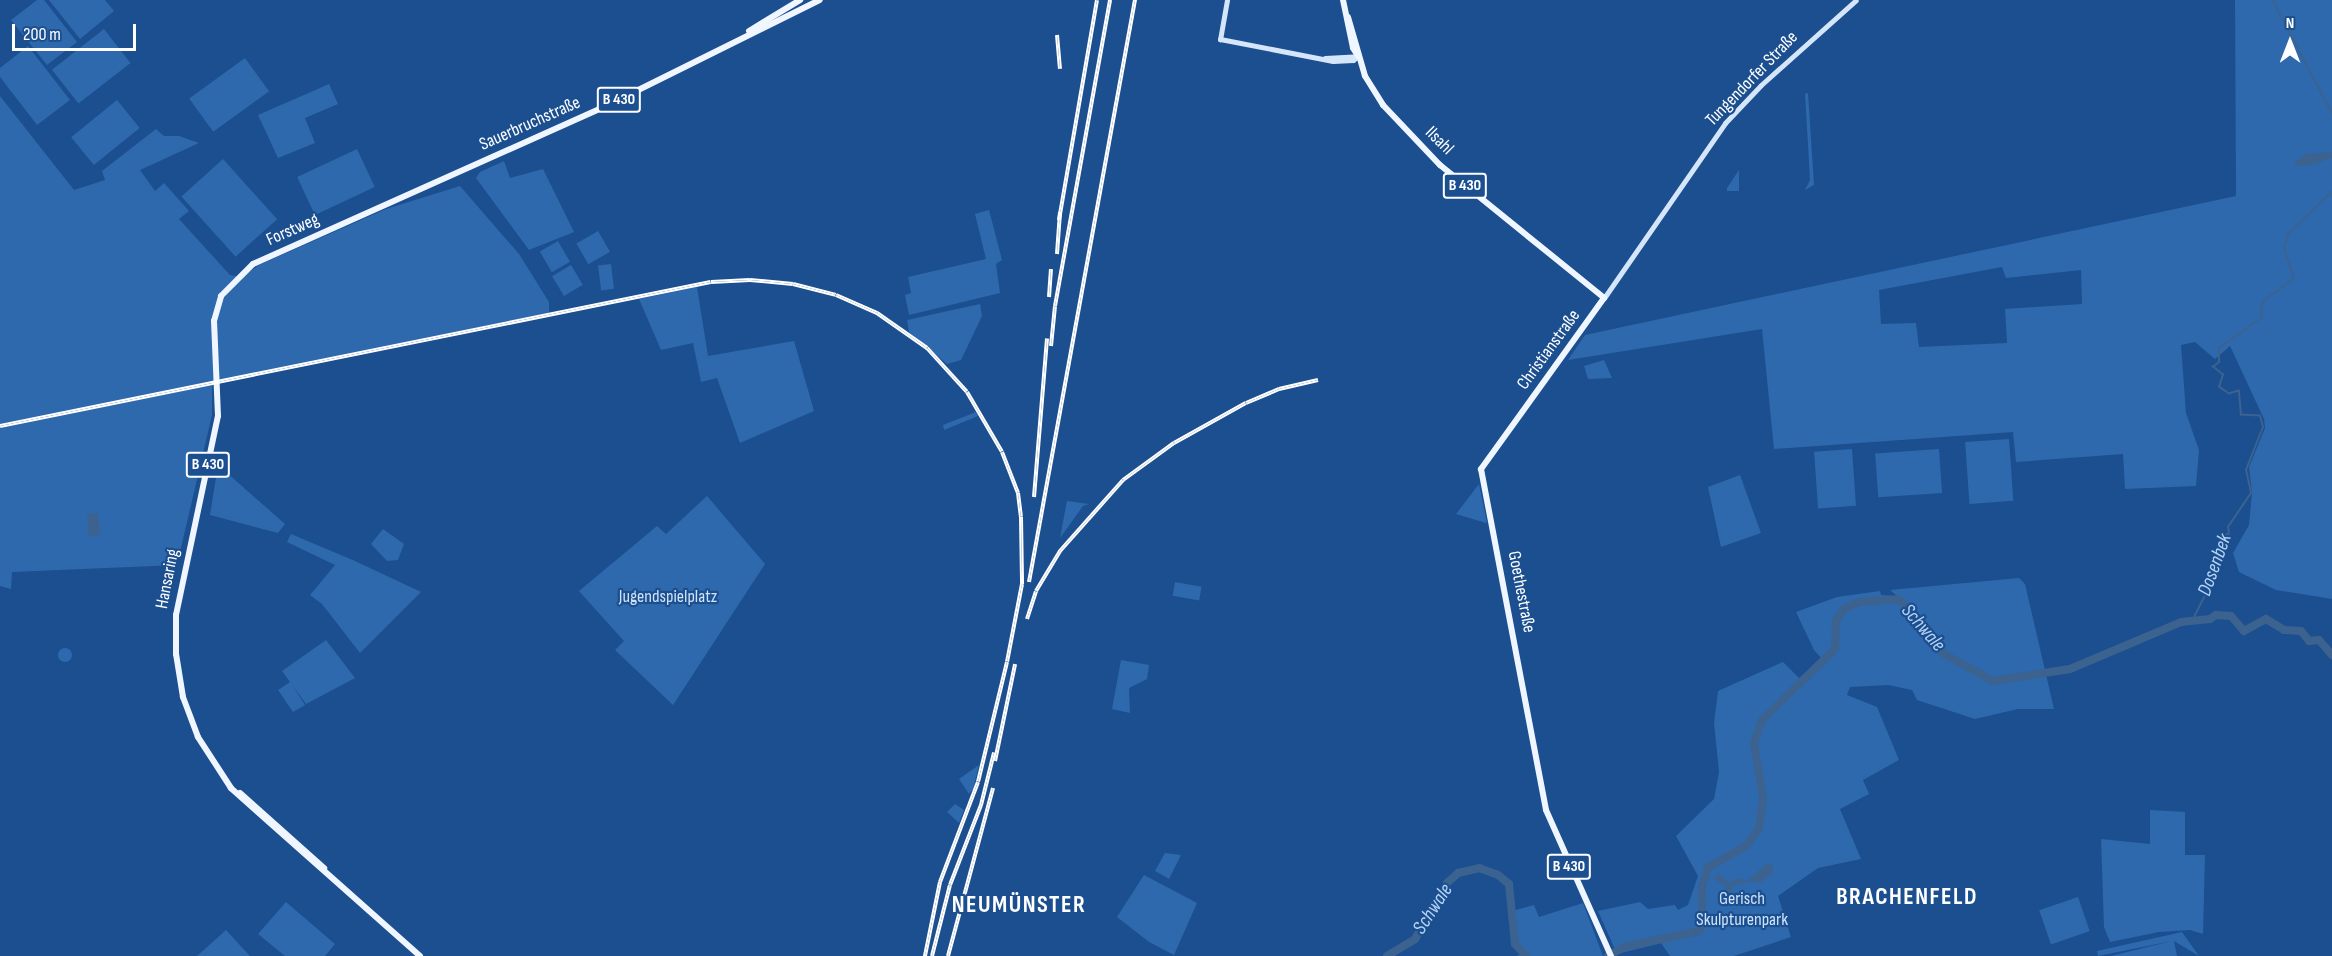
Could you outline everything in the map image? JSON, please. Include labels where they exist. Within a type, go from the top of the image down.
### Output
[{"type":"main road","name":"B 430","points":[[799,2],[820,0]]},
{"type":"main road","points":[[1227,0],[1220,39],[1346,61],[1358,56]]},
{"type":"main road","name":"B 430","points":[[1343,0],[1358,56]]},
{"type":"main road","name":"Tungendorfer Straße","points":[[1639,247],[1725,123],[1761,85],[1856,0]]},
{"type":"main road","name":"Sauerbruchstraße","points":[[462,171],[602,108],[797,11],[799,2]]},
{"type":"main road","name":"Sauerbruchstraße","points":[[740,39],[799,2]]},
{"type":"main road","name":"B 430","points":[[1348,17],[1351,40],[1358,56]]},
{"type":"main road","points":[[1344,55],[1351,40]]},
{"type":"main road","points":[[1325,57],[1358,56]]},
{"type":"main road","name":"Ilsahl","points":[[1358,56],[1365,76],[1383,105],[1440,165],[1604,298]]},
{"type":"main road","name":"Forstweg","points":[[218,377],[214,321],[221,296],[241,272],[462,171]]},
{"type":"main road","name":"Christianstraße","points":[[1481,469],[1639,247]]},
{"type":"main road","name":"Hansaring","points":[[218,377],[218,416],[176,615],[175,636],[179,682],[189,716],[224,778],[242,800],[420,956]]},
{"type":"main road","name":"Goethestraße","points":[[1481,469],[1514,634],[1526,720],[1551,827],[1611,956]]},
{"type":"green space","points":[[37,0],[44,0],[77,42],[47,65],[11,20]]},
{"type":"green space","points":[[49,0],[105,0],[114,11],[80,39]]},
{"type":"green space","points":[[2235,0],[2332,0],[2332,599],[2276,590],[2239,572],[2233,553],[2249,525],[2252,493],[2249,467],[2265,428],[2264,419],[2230,346],[2215,359],[2195,342],[2181,345],[2186,413],[2199,450],[2196,486],[2125,489],[2123,454],[2016,462],[2013,432],[1774,449],[1762,329],[1568,360],[1585,335],[2236,196]],"holes":[[[2002,267],[2006,278],[2081,270],[2082,304],[2005,309],[2007,343],[1919,347],[1916,323],[1881,324],[1879,290]]]},
{"type":"green space","points":[[104,29],[130,63],[78,104],[52,70]]},
{"type":"green space","points":[[28,46],[70,100],[37,125],[0,77],[0,68]]},
{"type":"green space","points":[[245,58],[269,91],[213,132],[189,99]]},
{"type":"green space","points":[[329,84],[338,104],[305,118],[315,143],[278,158],[258,115]]},
{"type":"green space","points":[[1808,93],[1814,185],[1805,190],[1810,180],[1805,94]]},
{"type":"green space","points":[[0,96],[74,190],[105,180],[102,171],[156,129],[164,136],[179,136],[199,143],[140,170],[155,191],[164,183],[189,211],[179,219],[230,275],[242,277],[259,265],[386,209],[460,186],[519,254],[549,302],[549,313],[0,425]]},
{"type":"green space","points":[[117,100],[140,128],[94,165],[71,137]]},
{"type":"green space","points":[[357,149],[375,187],[315,215],[297,177]]},
{"type":"green space","points":[[223,159],[277,219],[236,257],[181,196]]},
{"type":"green space","points":[[504,161],[510,178],[543,169],[574,232],[529,250],[476,178],[480,172]]},
{"type":"green space","points":[[1739,170],[1739,191],[1727,191],[1727,188]]},
{"type":"green space","points":[[989,210],[1002,260],[996,264],[1000,293],[909,315],[905,295],[911,293],[908,277],[986,259],[975,214]]},
{"type":"green space","points":[[598,231],[610,252],[588,264],[576,244]]},
{"type":"green space","points":[[558,241],[570,262],[552,272],[540,252]]},
{"type":"green space","points":[[611,264],[614,289],[601,290],[598,266]]},
{"type":"green space","points":[[571,265],[583,285],[564,296],[552,276]]},
{"type":"green space","points":[[697,287],[708,356],[794,341],[814,411],[740,443],[717,378],[701,382],[693,343],[661,350],[639,299]]},
{"type":"green space","points":[[980,304],[982,316],[961,360],[947,364],[909,332],[907,320]]},
{"type":"green space","points":[[1604,360],[1612,378],[1588,379],[1584,366]]},
{"type":"green space","points":[[212,385],[212,415],[177,565],[12,572],[11,589],[0,586],[0,428]]},
{"type":"green space","points":[[976,412],[978,416],[944,430],[943,425]]},
{"type":"green space","points":[[2009,439],[2013,501],[1969,504],[1965,442]]},
{"type":"green space","points":[[1852,449],[1856,506],[1818,509],[1814,452]]},
{"type":"green space","points":[[1939,449],[1942,493],[1878,497],[1875,453]]},
{"type":"green space","points":[[218,465],[285,524],[278,533],[210,515]]},
{"type":"green space","points":[[1740,475],[1761,533],[1721,547],[1708,487]]},
{"type":"green space","points":[[1479,484],[1487,523],[1456,514]]},
{"type":"green space","name":"Jugendspielplatz","points":[[707,496],[765,564],[673,705],[615,650],[624,641],[579,591],[657,526],[666,534]]},
{"type":"green space","points":[[1067,501],[1089,504],[1083,506],[1060,538]]},
{"type":"green space","points":[[383,529],[404,544],[398,560],[387,561],[371,544]]},
{"type":"green space","points":[[291,534],[421,592],[360,653],[322,604],[310,595],[335,565],[287,542]]},
{"type":"green space","name":"Gerisch Skulpturenpark","points":[[2019,578],[2025,584],[2054,709],[2018,709],[1975,719],[1917,700],[1912,690],[1888,685],[1850,687],[1847,695],[1877,707],[1899,760],[1863,780],[1869,794],[1840,809],[1861,859],[1818,868],[1778,896],[1791,937],[1734,956],[1670,956],[1661,943],[1617,954],[1598,911],[1640,902],[1648,909],[1675,905],[1678,910],[1688,905],[1698,876],[1676,836],[1714,799],[1719,772],[1714,723],[1718,691],[1783,662],[1799,678],[1822,659],[1814,650],[1796,612],[1837,597],[1880,591],[1881,595],[1897,596],[1890,590]]},
{"type":"green space","points":[[1175,582],[1202,587],[1199,600],[1173,596]]},
{"type":"green space","points":[[326,640],[355,678],[306,704],[293,686],[305,705],[293,712],[278,690],[290,682],[282,671]]},
{"type":"green space","points":[[62,648],[68,648],[72,655],[68,662],[62,662],[58,658],[58,652]]},
{"type":"green space","points":[[1121,660],[1149,665],[1147,679],[1129,688],[1130,713],[1112,709]]},
{"type":"green space","points":[[979,765],[973,789],[969,794],[959,779]]},
{"type":"green space","points":[[955,804],[964,810],[959,823],[947,812]]},
{"type":"green space","points":[[2150,810],[2185,812],[2185,855],[2205,855],[2203,934],[2190,930],[2159,932],[2110,942],[2104,927],[2101,839],[2150,844]]},
{"type":"green space","points":[[1165,853],[1181,855],[1169,879],[1155,871]]},
{"type":"green space","points":[[1144,875],[1197,903],[1174,955],[1149,942],[1117,917]]},
{"type":"green space","points":[[2078,897],[2090,931],[2051,944],[2039,910]]},
{"type":"green space","points":[[286,902],[335,944],[325,956],[285,956],[258,934]]},
{"type":"green space","points":[[1583,903],[1603,956],[1516,956],[1522,954],[1515,944],[1512,911],[1534,905],[1539,917]]},
{"type":"green space","points":[[226,930],[250,956],[197,956]]},
{"type":"green space","points":[[2182,932],[2199,956],[2174,941],[2177,956],[2111,956],[2172,941],[2098,956],[2097,951]]},
{"type":"shaded area","points":[[2332,152],[2332,158],[2307,166],[2296,166],[2294,162],[2306,154]]},
{"type":"shaded area","points":[[98,513],[100,535],[89,536],[87,514]]},
{"type":"shaded area","points":[[2230,533],[2227,550],[2218,559],[2223,539]]},
{"type":"shaded area","points":[[1772,864],[1773,873],[1760,883],[1752,881],[1733,886],[1729,897],[1724,885],[1713,878],[1719,874],[1730,883],[1738,878],[1747,881],[1765,865]]},
{"type":"waterway","name":"Dosenbek","points":[[2273,0],[2332,113]]},
{"type":"waterway","name":"Dosenbek","points":[[2229,533],[2228,527],[2251,493],[2246,470],[2263,427],[2260,416],[2241,415],[2239,391],[2229,394],[2219,387],[2223,375],[2213,367],[2219,362],[2219,348],[2261,318],[2262,302],[2294,279],[2284,248],[2288,234],[2332,192]]},
{"type":"waterway","name":"Dosenbek","points":[[2192,621],[2208,589],[2205,581],[2219,541],[2227,534]]},
{"type":"waterway","name":"Schwale","points":[[1608,956],[1624,947],[1699,931],[1702,925],[1702,886],[1708,868],[1747,845],[1759,828],[1763,798],[1754,743],[1762,720],[1835,649],[1836,621],[1844,609],[1859,602],[1898,599],[1912,610],[1928,640],[1944,654],[1993,681],[2070,669],[2181,622],[2210,619],[2216,615],[2231,616],[2244,631],[2266,619],[2284,630],[2301,631],[2309,641],[2319,640],[2332,655]]},
{"type":"waterway","name":"Schwale","points":[[1387,956],[1415,939],[1447,883],[1458,873],[1479,868],[1498,875],[1509,884],[1515,944],[1526,956]]},
{"type":"railway","points":[[1059,220],[1097,0]]},
{"type":"railway","points":[[1051,346],[1055,306],[1110,0]]},
{"type":"railway","points":[[1029,582],[1135,0]]},
{"type":"railway","points":[[1057,35],[1060,69]]},
{"type":"railway","points":[[1057,254],[1060,212]]},
{"type":"railway","points":[[1049,297],[1051,269]]},
{"type":"railway","points":[[0,426],[711,282],[750,280],[793,284],[836,295],[877,313],[927,348],[967,392],[1002,452],[1018,493],[1021,517],[1022,584],[1007,662],[978,782],[940,882],[925,956]]},
{"type":"railway","points":[[1034,497],[1047,339]]},
{"type":"railway","points":[[1027,619],[1036,591],[1060,551],[1123,480],[1174,443],[1246,403],[1279,389],[1318,380]]},
{"type":"railway","points":[[995,761],[1015,664]]},
{"type":"railway","points":[[932,956],[950,885],[981,805],[994,753]]},
{"type":"railway","points":[[948,956],[993,788]]},
{"type":"district","name":"BRACHENFELD","points":[[1907,897]]},
{"type":"district","name":"NEUMÜNSTER","points":[[1019,905]]}]
